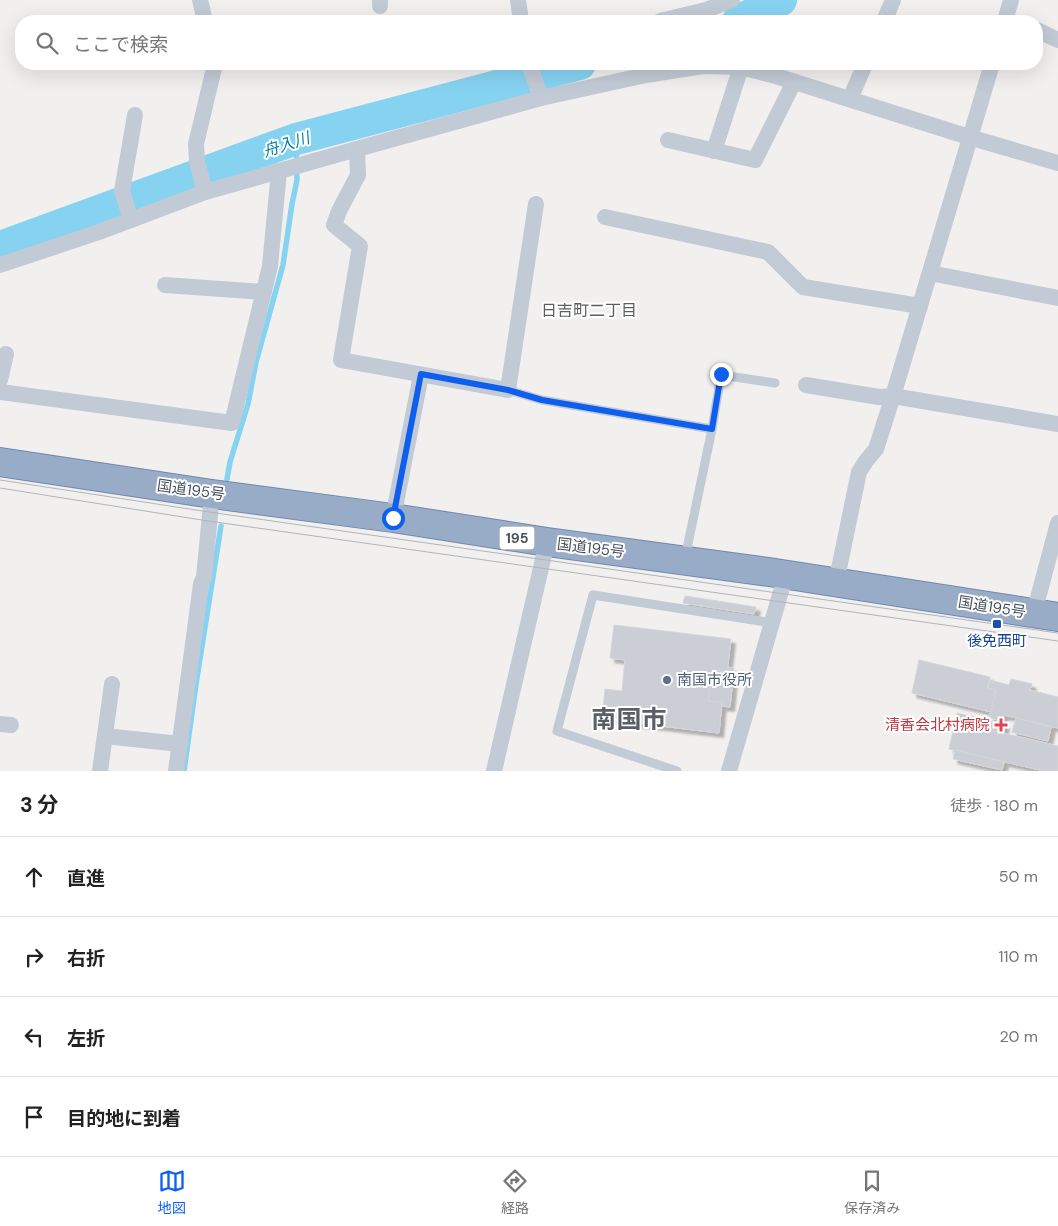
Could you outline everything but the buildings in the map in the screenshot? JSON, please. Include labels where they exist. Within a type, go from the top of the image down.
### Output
[{"type":"highway","name":"国道195号","points":[[0,462],[547,542],[786,574],[1046,615],[1058,629]]},
{"type":"street","points":[[200,0],[204,15]]},
{"type":"street","points":[[518,0],[520,15]]},
{"type":"street","points":[[685,15],[706,10],[732,0]]},
{"type":"street","points":[[887,15],[893,0]]},
{"type":"street","points":[[1010,15],[1011,0]]},
{"type":"street","points":[[1043,33],[1058,40]]},
{"type":"street","points":[[205,192],[197,161],[196,144],[214,70]]},
{"type":"street","points":[[531,70],[541,98]]},
{"type":"street","points":[[0,265],[99,232],[205,192],[541,98],[678,70]]},
{"type":"street","points":[[714,151],[740,70]]},
{"type":"street","points":[[752,70],[969,137],[1058,162]]},
{"type":"street","points":[[850,100],[862,70]]},
{"type":"street","points":[[836,583],[859,472],[876,449],[990,70]]},
{"type":"street","points":[[668,140],[755,160],[794,82]]},
{"type":"street","points":[[131,220],[122,192],[135,115]]},
{"type":"street","points":[[357,149],[358,175],[339,211],[334,226],[360,246],[341,360],[508,390],[536,204]]},
{"type":"street","points":[[0,392],[232,423],[270,266],[279,171]]},
{"type":"street","points":[[605,217],[768,252],[803,287],[920,306]]},
{"type":"street","points":[[930,272],[1058,298]]},
{"type":"street","points":[[165,285],[264,292]]},
{"type":"street","points":[[0,380],[6,354]]},
{"type":"street","points":[[393,518],[421,374]]},
{"type":"street","points":[[806,384],[879,397],[893,396],[1058,424]]},
{"type":"street","points":[[176,771],[201,584],[204,577],[212,494]]},
{"type":"street","points":[[1046,615],[1058,523]]},
{"type":"street","points":[[494,771],[547,542]]},
{"type":"street","points":[[729,771],[786,574]]},
{"type":"street","points":[[100,771],[112,684]]},
{"type":"street","points":[[105,736],[180,744]]},
{"type":"lane","points":[[685,560],[712,429],[721,374],[774,383]]},
{"type":"lane","points":[[508,390],[542,400],[712,429]]},
{"type":"lane","points":[[677,771],[556,731],[593,595],[772,623]]},
{"type":"waterway","name":"舟入川","points":[[750,15],[781,0]]},
{"type":"waterway","name":"舟入川","points":[[0,247],[296,139],[557,70]]},
{"type":"waterway","points":[[227,479],[230,462],[248,404],[256,362],[283,265],[297,180],[296,139]]},
{"type":"waterway","points":[[184,771],[221,526]]},
{"type":"tram line","points":[[0,480],[209,512],[1058,633]]},
{"type":"tram line","points":[[0,488],[208,521],[1058,641]]},
{"type":"place","name":"後免西町","points":[[997,624]]},
{"type":"place","name":"南国市役所","points":[[667,680]]},
{"type":"place","name":"清香会北村病院","points":[[1001,725]]},
{"type":"district","name":"日吉町二丁目","points":[[589,310]]},
{"type":"district","name":"南国市","points":[[629,719]]},
{"type":"route","points":[[393,518],[421,374],[508,390],[542,400],[712,429],[721,374]]}]
